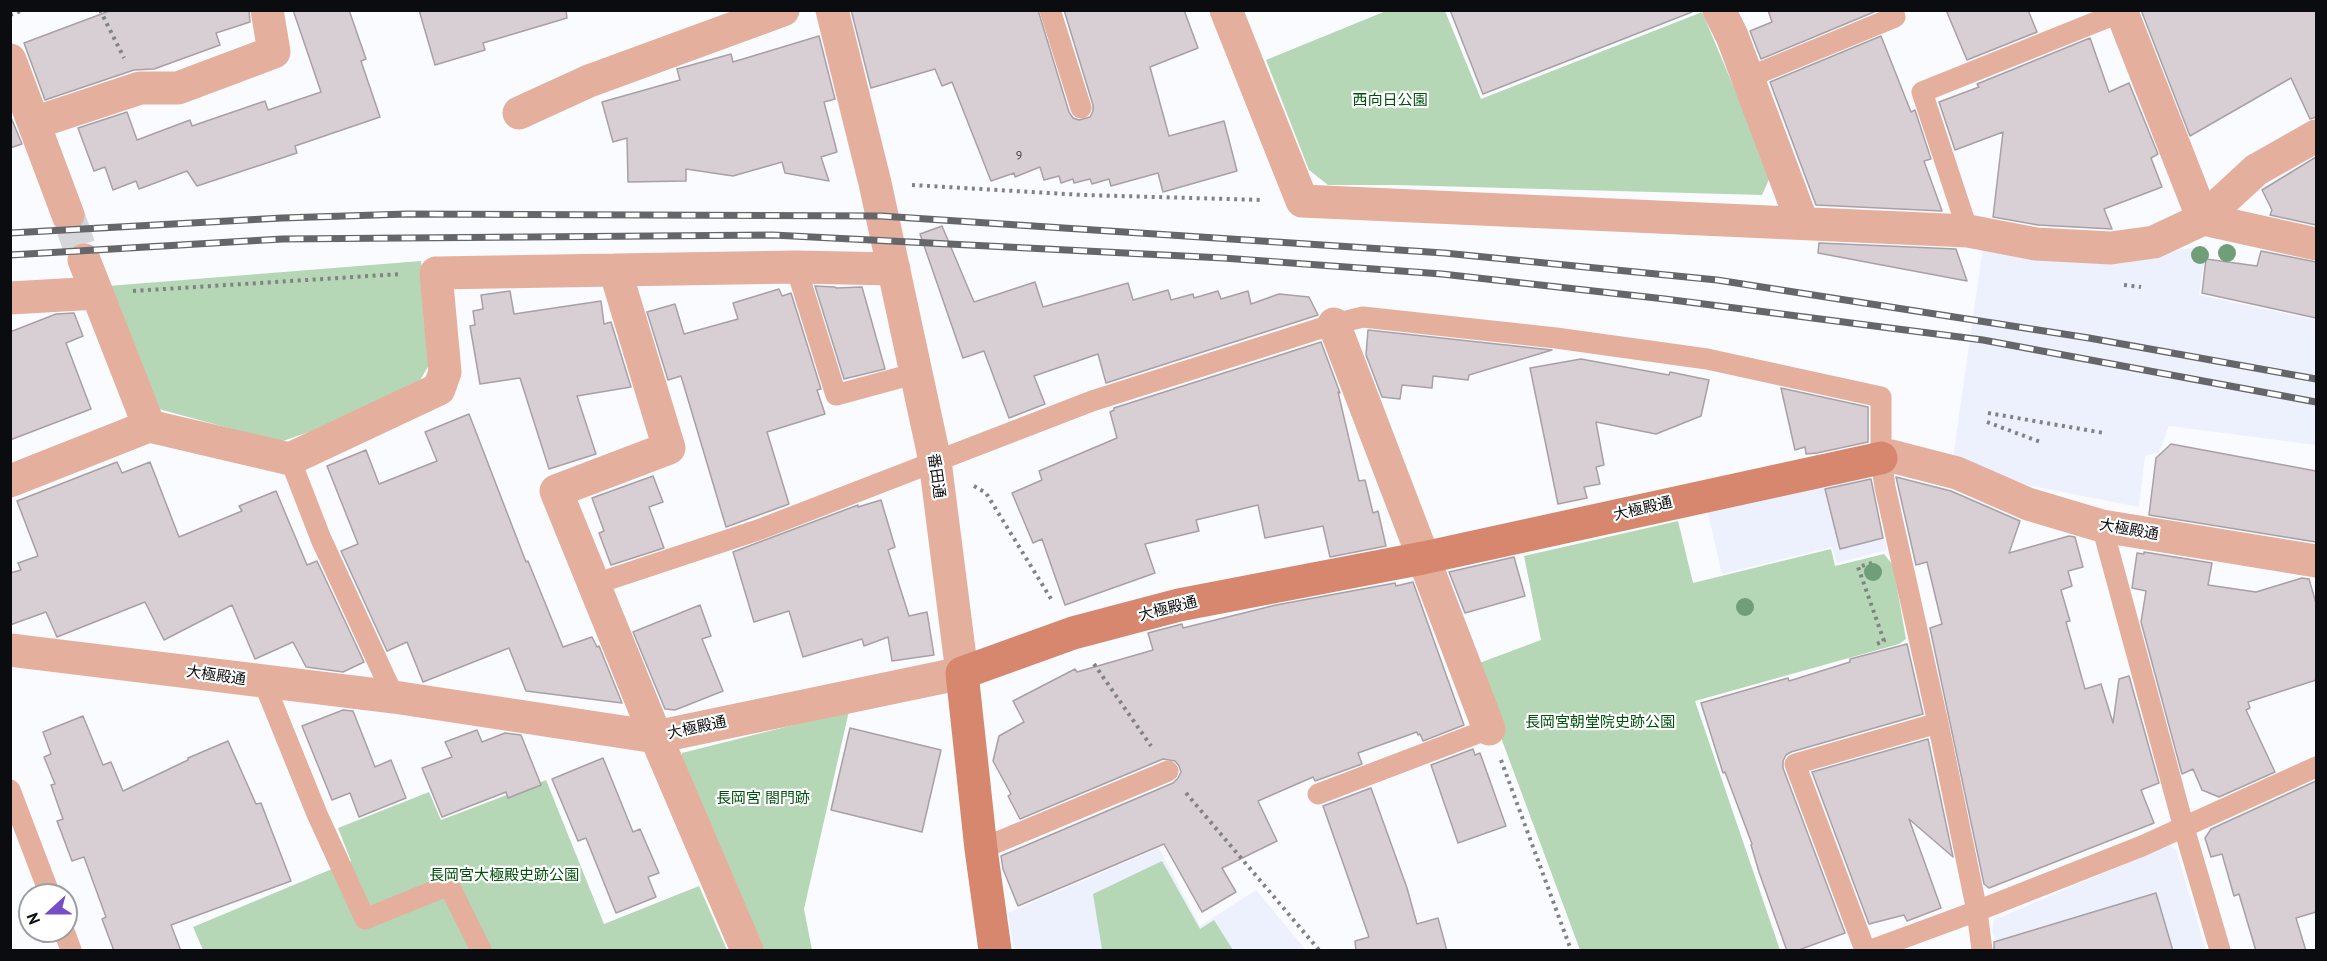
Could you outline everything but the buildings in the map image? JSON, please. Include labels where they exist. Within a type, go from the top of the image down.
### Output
[{"type":"main road","name":"大極殿通","points":[[962,673],[1073,633],[1179,605],[1423,558],[1881,458]]},
{"type":"main road","name":"番田通","points":[[962,673],[981,849],[995,951]]},
{"type":"street","points":[[34,123],[140,88],[178,88],[274,52],[267,10]]},
{"type":"street","points":[[519,113],[589,81],[783,10]]},
{"type":"street","name":"番田通","points":[[832,10],[875,183],[935,461],[962,673]]},
{"type":"street","points":[[1226,10],[1302,201],[1968,231],[2036,244],[2110,248],[2154,242],[2203,219],[2256,170],[2316,136]]},
{"type":"street","points":[[1719,10],[1732,36],[1802,222]]},
{"type":"street","points":[[2121,11],[2203,219]]},
{"type":"street","points":[[10,60],[68,215]]},
{"type":"street","points":[[2203,219],[2316,244]]},
{"type":"street","points":[[84,260],[149,426]]},
{"type":"street","points":[[10,481],[149,426],[290,459],[439,389],[445,372],[436,273],[796,267],[894,269]]},
{"type":"street","points":[[615,270],[669,448],[556,491],[656,737],[747,951]]},
{"type":"street","points":[[10,298],[97,293]]},
{"type":"street","points":[[1334,324],[1489,729]]},
{"type":"street","name":"大極殿通","points":[[1881,458],[1891,456],[1957,473],[2028,504],[2102,526],[2316,561]]},
{"type":"street","name":"大極殿通","points":[[10,650],[264,683],[394,697],[656,737],[962,673]]},
{"type":"lane","points":[[1050,10],[1082,108]]},
{"type":"lane","points":[[1968,231],[1922,93],[2121,11]]},
{"type":"lane","points":[[1748,78],[1895,17]]},
{"type":"lane","points":[[796,267],[836,395],[916,374]]},
{"type":"lane","points":[[595,584],[758,530],[1092,401],[1334,324],[1363,317],[1556,338],[1707,359],[1881,397],[1881,458],[1887,498],[1938,723],[1977,912],[1982,951]]},
{"type":"lane","points":[[290,459],[321,539],[394,697]]},
{"type":"lane","points":[[2102,526],[2220,951]]},
{"type":"lane","points":[[264,683],[317,814],[365,919],[449,885],[481,951]]},
{"type":"lane","points":[[1865,951],[1795,765],[1938,723]]},
{"type":"lane","points":[[1318,794],[1489,729]]},
{"type":"lane","points":[[1871,951],[1977,912],[2184,828],[2316,767]]},
{"type":"lane","points":[[981,849],[1168,771]]},
{"type":"lane","points":[[10,790],[45,883]]},
{"type":"path","points":[[10,15],[24,10]]},
{"type":"path","points":[[100,10],[115,42]]},
{"type":"path","points":[[875,183],[1083,195],[1302,201]]},
{"type":"path","points":[[97,293],[384,275]]},
{"type":"path","points":[[1988,413],[2104,433]]},
{"type":"path","points":[[1987,422],[2043,443]]},
{"type":"path","points":[[935,461],[986,494],[1073,633],[1168,771],[1319,951]]},
{"type":"path","points":[[1858,567],[1884,641],[1874,645]]},
{"type":"path","points":[[1489,729],[1571,951]]},
{"type":"shaded area","points":[[2207,245],[2199,295],[2316,320],[2316,445],[2169,426],[2159,452],[2145,456],[2139,507],[2006,481],[1953,458],[1983,247],[2136,258]]},
{"type":"shaded area","points":[[1869,474],[1887,550],[1837,563],[1832,547],[1722,574],[1707,509]]},
{"type":"shaded area","points":[[2169,845],[2176,850],[2206,950],[1996,950],[1996,941],[1992,932],[1994,920]]},
{"type":"shaded area","points":[[1159,848],[1200,926],[1256,890],[1306,950],[1014,950],[1008,913]]},
{"type":"green space","name":"西向日公園","points":[[1386,11],[1445,11],[1481,99],[1702,12],[1771,175],[1762,195],[1328,185],[1309,170],[1266,60]]},
{"type":"green space","points":[[421,261],[429,365],[419,382],[309,432],[280,442],[155,408],[108,286]]},
{"type":"green space","name":"長岡宮朝堂院史跡公園","points":[[1678,521],[1693,583],[1831,549],[1835,566],[1884,554],[1893,565],[1906,639],[1899,644],[1695,701],[1780,950],[1580,950],[1474,665],[1541,640],[1524,556]]},
{"type":"green space","name":"長岡宮 閤門跡","points":[[849,711],[804,909],[812,950],[759,950],[680,769],[682,753]]},
{"type":"green space","name":"長岡宮大極殿史跡公園","points":[[546,780],[604,924],[699,886],[727,950],[203,950],[193,927],[351,861],[338,828],[429,792],[441,820]]},
{"type":"green space","points":[[1162,861],[1200,929],[1214,920],[1233,950],[1102,950],[1093,894]]},
{"type":"tunnel","points":[[68,215],[84,260]]},
{"type":"railway","points":[[10,233],[282,218],[407,214],[881,216],[1444,253],[1717,280],[2089,338],[2316,379]]},
{"type":"railway","points":[[10,255],[282,239],[773,235],[1223,258],[1442,274],[1665,299],[1983,340],[2316,402]]}]
